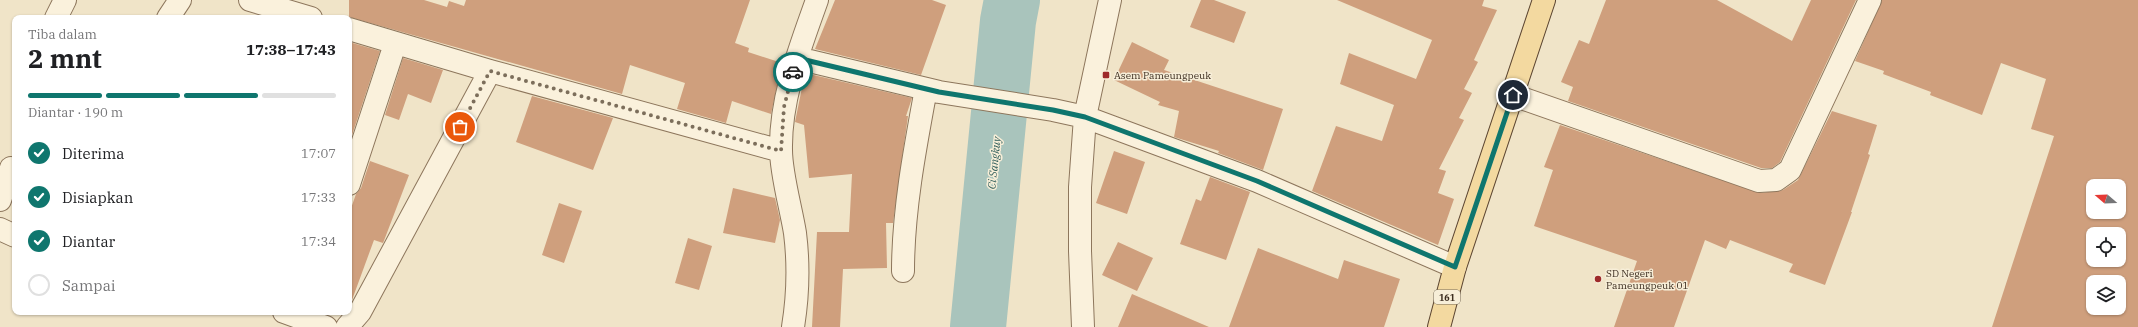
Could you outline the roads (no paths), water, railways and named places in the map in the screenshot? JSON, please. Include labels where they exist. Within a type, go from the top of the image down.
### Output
[{"type":"main road","name":"161","points":[[1439,327],[1455,267],[1544,0]]},
{"type":"street","points":[[58,15],[65,0]]},
{"type":"street","points":[[170,15],[180,0]]},
{"type":"street","points":[[250,0],[292,6],[306,15]]},
{"type":"street","points":[[793,327],[798,295],[795,235],[781,151],[784,107],[797,58],[817,0]]},
{"type":"street","points":[[1083,327],[1080,223],[1085,117],[1110,0]]},
{"type":"street","points":[[1513,95],[1760,180],[1776,180],[1790,170],[1870,0]]},
{"type":"street","points":[[352,31],[490,71],[781,151]]},
{"type":"street","points":[[352,175],[395,44]]},
{"type":"street","points":[[797,58],[933,90],[1053,110],[1085,117],[1257,181],[1455,267]]},
{"type":"street","points":[[347,327],[360,312],[490,71]]},
{"type":"street","points":[[903,271],[910,186],[933,90]]},
{"type":"street","points":[[0,200],[9,163]]},
{"type":"street","points":[[0,230],[12,235]]},
{"type":"street","points":[[298,315],[326,327]]},
{"type":"waterway","name":"Ci Sangkuy","points":[[978,327],[1008,21],[1012,0]]},
{"type":"place","name":"Asem Pameungpeuk","points":[[1106,75]]},
{"type":"place","name":"SD Negeri Pameungpeuk 01","points":[[1598,279]]}]
